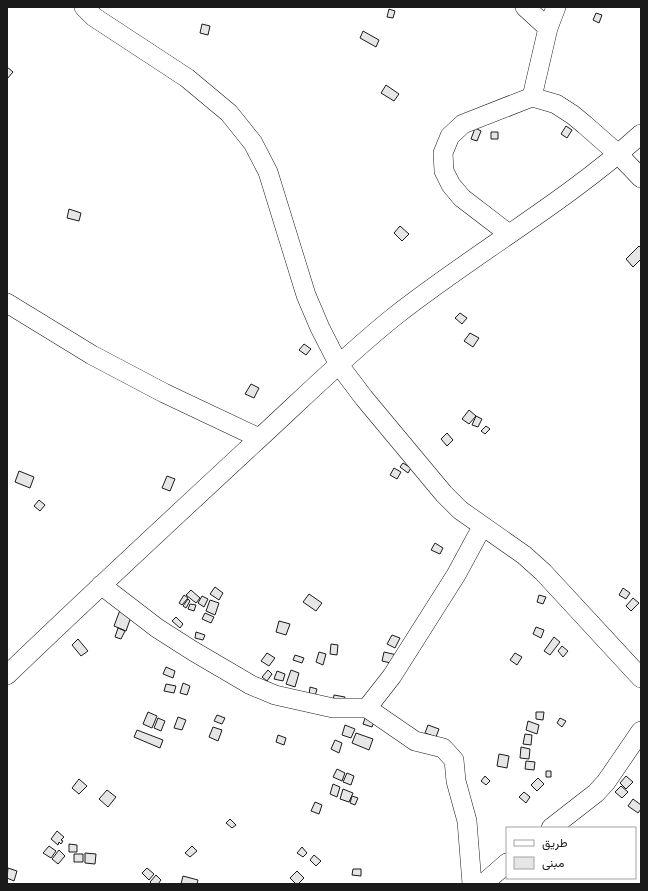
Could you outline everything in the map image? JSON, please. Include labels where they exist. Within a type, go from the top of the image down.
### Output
[{"type":"street","points":[[84,7],[94,17],[186,78],[229,113],[253,143],[268,172],[306,295],[320,328],[339,365],[364,398],[444,494],[460,510],[482,527],[524,555],[543,572],[641,678]]},
{"type":"street","points":[[525,7],[548,28]]},
{"type":"street","points":[[532,97],[548,28],[556,7]]},
{"type":"street","points":[[509,234],[462,198],[451,185],[444,171],[443,153],[450,136],[463,124],[532,97],[556,104],[573,115],[618,154],[641,178]]},
{"type":"street","points":[[7,675],[259,438],[394,317],[618,154],[641,134]]},
{"type":"street","points":[[7,303],[92,355],[164,393],[259,438]]},
{"type":"street","points":[[367,708],[392,676],[456,575],[482,527]]},
{"type":"street","points":[[101,585],[169,636],[222,669],[251,684],[275,695],[333,708],[367,708],[415,741],[442,748],[454,760],[456,781],[467,821],[472,884]]},
{"type":"street","points":[[551,827],[596,793],[606,782],[641,731]]},
{"type":"street","points":[[483,884],[506,864]]},
{"type":"building","points":[[389,9],[395,11],[393,18],[387,17]]},
{"type":"building","points":[[596,13],[602,15],[599,23],[593,20]]},
{"type":"building","points":[[202,24],[210,26],[208,35],[200,33]]},
{"type":"building","points":[[363,31],[379,40],[376,47],[360,38]]},
{"type":"building","points":[[7,67],[13,72],[7,79]]},
{"type":"building","points":[[386,85],[399,94],[394,101],[381,93]]},
{"type":"building","points":[[566,126],[572,130],[567,138],[561,134]]},
{"type":"building","points":[[475,128],[481,131],[477,141],[471,139]]},
{"type":"building","points":[[491,132],[498,132],[498,139],[491,139]]},
{"type":"building","points":[[69,209],[81,213],[79,221],[67,218]]},
{"type":"building","points":[[400,226],[409,234],[402,241],[394,233]]},
{"type":"building","points":[[639,246],[641,248],[641,259],[633,267],[626,259]]},
{"type":"building","points":[[460,313],[467,318],[462,324],[455,318]]},
{"type":"building","points":[[470,333],[479,338],[473,347],[464,341]]},
{"type":"building","points":[[304,344],[311,349],[306,355],[299,350]]},
{"type":"building","points":[[251,384],[259,388],[254,398],[245,394]]},
{"type":"building","points":[[469,410],[476,416],[469,424],[462,419]]},
{"type":"building","points":[[476,416],[482,419],[478,427],[472,425]]},
{"type":"building","points":[[486,426],[490,429],[485,434],[481,431]]},
{"type":"building","points":[[447,433],[453,440],[447,446],[441,439]]},
{"type":"building","points":[[403,463],[411,468],[408,473],[400,467]]},
{"type":"building","points":[[394,468],[401,472],[397,479],[390,475]]},
{"type":"building","points":[[19,471],[34,477],[30,488],[15,482]]},
{"type":"building","points":[[167,476],[175,479],[170,491],[162,488]]},
{"type":"building","points":[[39,500],[45,505],[40,511],[34,506]]},
{"type":"building","points":[[435,543],[443,548],[440,554],[431,550]]},
{"type":"building","points":[[215,587],[223,593],[219,600],[210,594]]},
{"type":"building","points":[[623,588],[630,593],[626,599],[619,595]]},
{"type":"building","points":[[191,590],[200,598],[196,603],[186,595]]},
{"type":"building","points":[[309,594],[322,603],[316,611],[303,602]]},
{"type":"building","points":[[184,595],[188,598],[182,605],[179,603]]},
{"type":"building","points":[[539,595],[546,597],[543,604],[537,602]]},
{"type":"building","points":[[202,596],[208,599],[204,607],[198,603]]},
{"type":"building","points":[[633,598],[639,603],[631,611],[626,606]]},
{"type":"building","points":[[188,599],[190,601],[186,608],[183,606]]},
{"type":"building","points":[[210,600],[219,603],[215,615],[206,611]]},
{"type":"building","points":[[190,604],[196,605],[194,611],[188,609]]},
{"type":"building","points":[[120,610],[132,614],[126,631],[114,626]]},
{"type":"building","points":[[205,613],[214,617],[211,623],[202,619]]},
{"type":"building","points":[[176,617],[183,624],[180,628],[172,621]]},
{"type":"building","points":[[279,621],[290,624],[286,635],[276,632]]},
{"type":"building","points":[[536,627],[544,630],[541,638],[533,634]]},
{"type":"building","points":[[118,628],[125,631],[121,639],[115,637]]},
{"type":"building","points":[[196,632],[205,635],[203,640],[195,638]]},
{"type":"building","points":[[392,635],[400,638],[395,648],[387,644]]},
{"type":"building","points":[[554,637],[560,642],[550,655],[544,651]]},
{"type":"building","points":[[78,639],[88,651],[81,656],[72,645]]},
{"type":"building","points":[[331,644],[338,645],[337,655],[330,654]]},
{"type":"building","points":[[562,646],[568,651],[563,657],[558,651]]},
{"type":"building","points":[[319,652],[326,654],[323,665],[316,662]]},
{"type":"building","points":[[384,652],[397,655],[395,664],[382,661]]},
{"type":"building","points":[[267,653],[275,658],[269,666],[261,661]]},
{"type":"building","points":[[515,653],[522,657],[517,665],[510,660]]},
{"type":"building","points":[[295,655],[304,658],[302,663],[293,660]]},
{"type":"building","points":[[166,667],[175,671],[173,678],[163,674]]},
{"type":"building","points":[[268,670],[272,674],[267,681],[262,677]]},
{"type":"building","points":[[291,670],[299,673],[295,687],[286,684]]},
{"type":"building","points":[[277,671],[285,674],[283,681],[274,679]]},
{"type":"building","points":[[183,683],[190,686],[187,695],[180,693]]},
{"type":"building","points":[[166,684],[176,686],[174,693],[164,691]]},
{"type":"building","points":[[310,687],[317,689],[315,696],[309,695]]},
{"type":"building","points":[[334,695],[345,697],[344,703],[333,701]]},
{"type":"building","points":[[148,712],[157,716],[152,728],[143,724]]},
{"type":"building","points":[[536,712],[544,712],[543,720],[536,719]]},
{"type":"building","points":[[217,715],[225,718],[222,724],[214,721]]},
{"type":"building","points":[[366,716],[375,719],[372,727],[363,724]]},
{"type":"building","points":[[178,717],[186,720],[182,730],[174,728]]},
{"type":"building","points":[[158,718],[165,721],[161,731],[154,728]]},
{"type":"building","points":[[560,718],[566,721],[562,727],[557,723]]},
{"type":"building","points":[[528,721],[539,725],[537,734],[526,730]]},
{"type":"building","points":[[345,725],[355,729],[351,738],[342,735]]},
{"type":"building","points":[[428,725],[439,729],[436,737],[425,733]]},
{"type":"building","points":[[213,727],[222,730],[218,741],[209,737]]},
{"type":"building","points":[[137,730],[163,740],[160,748],[134,737]]},
{"type":"building","points":[[356,733],[373,739],[369,750],[352,743]]},
{"type":"building","points":[[525,734],[532,735],[531,745],[523,744]]},
{"type":"building","points":[[278,735],[286,738],[284,745],[276,742]]},
{"type":"building","points":[[335,740],[342,743],[339,753],[331,749]]},
{"type":"building","points":[[521,747],[530,749],[529,759],[520,758]]},
{"type":"building","points":[[499,754],[509,756],[507,768],[497,766]]},
{"type":"building","points":[[526,761],[535,762],[534,770],[525,769]]},
{"type":"building","points":[[337,769],[345,773],[342,781],[333,777]]},
{"type":"building","points":[[546,771],[551,771],[551,777],[546,777]]},
{"type":"building","points":[[347,773],[354,776],[351,785],[343,782]]},
{"type":"building","points":[[485,776],[490,781],[486,785],[481,781]]},
{"type":"building","points":[[626,776],[633,782],[626,789],[620,783]]},
{"type":"building","points":[[538,778],[544,784],[537,791],[531,785]]},
{"type":"building","points":[[79,779],[87,786],[79,794],[72,788]]},
{"type":"building","points":[[333,784],[340,787],[337,797],[330,794]]},
{"type":"building","points":[[621,786],[628,792],[622,798],[615,792]]},
{"type":"building","points":[[343,789],[353,793],[349,802],[340,799]]},
{"type":"building","points":[[107,790],[116,797],[108,807],[99,799]]},
{"type":"building","points":[[524,792],[530,797],[526,803],[519,797]]},
{"type":"building","points":[[352,796],[358,798],[355,805],[350,803]]},
{"type":"building","points":[[633,799],[641,805],[641,809],[638,813],[628,806]]},
{"type":"building","points":[[315,802],[322,805],[319,814],[311,811]]},
{"type":"building","points":[[230,819],[236,825],[232,828],[226,823]]},
{"type":"building","points":[[57,831],[64,837],[61,840],[63,841],[61,844],[59,842],[58,845],[51,839]]},
{"type":"building","points":[[69,844],[77,845],[77,852],[69,852]]},
{"type":"building","points":[[49,846],[56,851],[51,858],[43,853]]},
{"type":"building","points":[[192,846],[197,851],[190,857],[185,853]]},
{"type":"building","points":[[302,847],[307,853],[303,857],[297,853]]},
{"type":"building","points":[[59,850],[65,856],[58,864],[52,859]]},
{"type":"building","points":[[85,853],[96,854],[95,864],[85,863]]},
{"type":"building","points":[[74,854],[83,854],[83,862],[74,862]]},
{"type":"building","points":[[314,855],[321,861],[316,866],[310,860]]},
{"type":"building","points":[[8,868],[17,871],[14,881],[7,878]]},
{"type":"building","points":[[147,868],[154,874],[149,880],[142,873]]},
{"type":"building","points":[[353,869],[361,869],[361,876],[352,875]]},
{"type":"building","points":[[297,871],[304,878],[296,884],[290,878]]},
{"type":"building","points":[[156,875],[161,880],[158,884],[152,884],[150,882]]},
{"type":"building","points":[[183,876],[198,880],[197,884],[181,884]]}]
